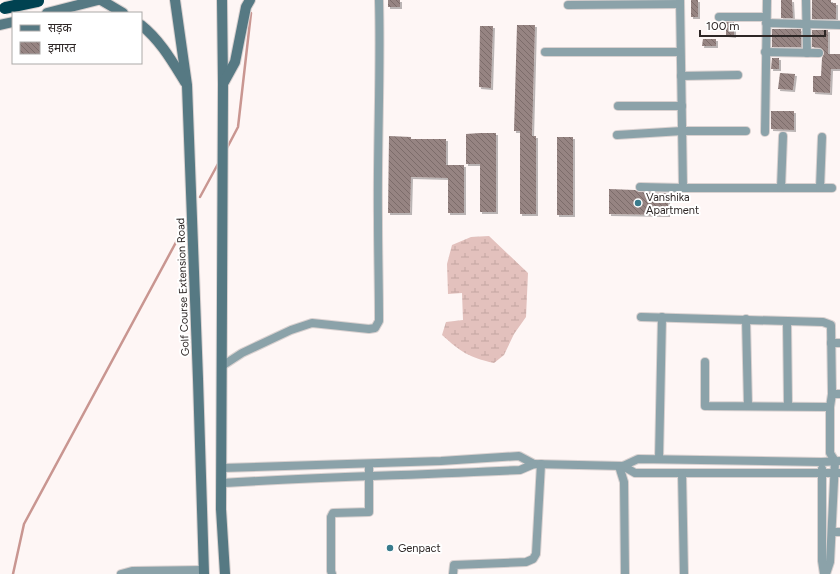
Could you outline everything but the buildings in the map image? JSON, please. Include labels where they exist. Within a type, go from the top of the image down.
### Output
[{"type":"highway","points":[[5,8],[38,1]]},
{"type":"main road","points":[[19,0],[21,12]]},
{"type":"main road","points":[[51,12],[98,0]]},
{"type":"main road","points":[[102,0],[120,12]]},
{"type":"main road","name":"Golf Course Extension Road","points":[[175,0],[187,85],[198,379],[203,572]]},
{"type":"main road","points":[[222,0],[221,508],[225,574]]},
{"type":"main road","points":[[223,84],[234,62],[246,6],[250,0]]},
{"type":"main road","points":[[0,25],[12,22]]},
{"type":"main road","points":[[142,26],[151,33],[162,46],[187,85]]},
{"type":"street","points":[[222,366],[242,353],[312,322],[369,329],[375,328],[379,321],[380,272],[378,220],[380,33],[378,0]]},
{"type":"street","points":[[765,132],[765,52],[767,0]]},
{"type":"street","points":[[806,0],[807,53]]},
{"type":"street","points":[[568,5],[680,2],[683,188]]},
{"type":"street","points":[[719,17],[806,24],[840,25]]},
{"type":"street","points":[[545,52],[680,52]]},
{"type":"street","points":[[765,52],[820,53]]},
{"type":"street","points":[[681,76],[738,75]]},
{"type":"street","points":[[618,106],[682,106]]},
{"type":"street","points":[[617,135],[682,132],[746,132]]},
{"type":"street","points":[[781,188],[783,136]]},
{"type":"street","points":[[820,188],[822,137]]},
{"type":"street","points":[[640,187],[832,188]]},
{"type":"street","points":[[641,316],[823,322],[831,325],[831,343],[836,394],[830,407],[830,453],[837,461],[836,532],[830,562],[825,574]]},
{"type":"street","points":[[659,459],[662,317]]},
{"type":"street","points":[[746,319],[748,406]]},
{"type":"street","points":[[787,321],[788,406]]},
{"type":"street","points":[[831,343],[840,343]]},
{"type":"street","points":[[705,362],[705,406],[830,407]]},
{"type":"street","points":[[825,574],[822,561],[822,462],[830,453]]},
{"type":"street","points":[[222,468],[369,464],[520,456],[537,464]]},
{"type":"street","points":[[222,483],[306,478],[368,477],[520,470],[537,464],[621,466],[638,459],[837,461]]},
{"type":"street","points":[[339,464],[339,478]]},
{"type":"street","points":[[332,574],[331,517],[333,513],[369,512],[369,464]]},
{"type":"street","points":[[453,574],[454,565],[526,562],[533,559],[536,554],[537,464]]},
{"type":"street","points":[[621,466],[635,474],[837,473]]},
{"type":"street","points":[[621,466],[624,482],[625,574]]},
{"type":"street","points":[[682,473],[684,574]]},
{"type":"street","points":[[121,574],[132,572],[203,572]]},
{"type":"green space","points":[[489,236],[528,273],[526,317],[514,334],[504,355],[494,363],[465,353],[454,346],[442,335],[446,322],[463,320],[462,293],[448,294],[447,264],[452,245],[471,237]]},
{"type":"waterway","points":[[227,148],[238,127],[251,13]]},
{"type":"waterway","points":[[200,197],[219,162]]},
{"type":"waterway","points":[[13,574],[24,524],[188,220]]},
{"type":"place","name":"Vanshika Apartment","points":[[638,203]]},
{"type":"place","name":"Genpact","points":[[390,548]]}]
